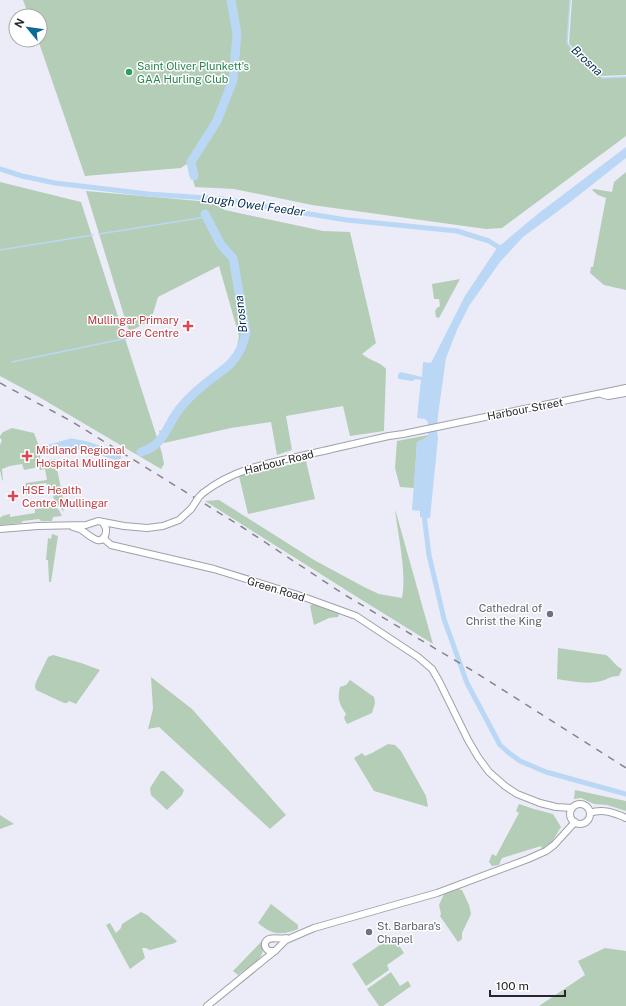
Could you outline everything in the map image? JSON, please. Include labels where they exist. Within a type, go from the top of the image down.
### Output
[{"type":"street","name":"Harbour Street","points":[[403,434],[626,388]]},
{"type":"street","name":"Harbour Street","points":[[601,394],[608,396],[626,393]]},
{"type":"street","name":"Harbour Road","points":[[104,526],[147,528],[163,526],[179,520],[191,509],[203,493],[217,482],[241,471],[271,462],[403,434]]},
{"type":"street","points":[[98,521],[104,526],[106,533],[103,538],[95,540],[76,528],[44,528],[0,531],[29,526],[86,525],[98,521]]},
{"type":"street","points":[[89,536],[88,528],[93,522]]},
{"type":"street","points":[[29,526],[42,526],[44,528]]},
{"type":"street","name":"Green Road","points":[[103,538],[111,545],[214,569],[301,596],[356,616],[418,657],[434,673],[452,705],[468,740],[489,772],[517,794],[548,805],[572,808]]},
{"type":"street","points":[[577,804],[583,804],[588,808],[590,813],[589,819],[581,824],[574,822],[571,816],[572,808],[577,804]]},
{"type":"street","points":[[590,813],[596,811],[609,812],[626,818]]},
{"type":"street","points":[[207,1006],[276,950],[284,941],[314,928],[437,893],[528,859],[546,851],[574,822]]},
{"type":"street","points":[[255,966],[266,948],[265,944],[267,940],[271,938],[280,939],[292,937]]},
{"type":"street","points":[[275,938],[278,943],[276,950]]},
{"type":"street","points":[[266,948],[271,952],[276,950]]},
{"type":"green space","points":[[23,0],[570,0],[567,43],[575,53],[602,78],[626,77],[626,136],[502,228],[486,229],[312,205],[234,189],[195,187],[188,163],[181,168],[85,176],[41,48],[48,48],[48,8],[26,8]]},
{"type":"green space","points":[[572,0],[626,0],[626,75],[602,76],[569,43]]},
{"type":"green space","points":[[626,172],[626,290],[604,285],[590,273],[591,267],[593,267],[606,198],[598,195],[592,190],[612,192],[614,182]]},
{"type":"green space","points":[[0,182],[81,202],[162,453],[164,464],[161,469],[39,397],[0,376]]},
{"type":"green space","points":[[86,191],[210,202],[225,210],[323,231],[350,232],[376,343],[362,354],[386,369],[384,431],[350,436],[343,406],[286,416],[292,450],[277,455],[271,422],[231,428],[164,443],[159,431],[165,430],[175,410],[194,390],[234,363],[239,336],[219,266],[158,297],[151,320],[129,332]]},
{"type":"green space","points":[[460,279],[439,318],[436,317],[435,311],[440,306],[439,299],[434,299],[432,284]]},
{"type":"green space","points":[[12,428],[34,433],[40,449],[40,461],[30,463],[55,459],[65,508],[63,509],[64,512],[56,503],[50,502],[54,500],[51,485],[48,486],[46,483],[31,485],[32,488],[28,489],[29,494],[26,494],[26,483],[47,480],[45,469],[40,470],[39,467],[24,470],[22,464],[10,466],[2,469],[3,481],[2,480],[0,470],[0,445],[2,440],[0,436],[3,432]]},
{"type":"green space","points":[[428,435],[426,438],[417,442],[414,488],[400,487],[395,468],[397,441]]},
{"type":"green space","points":[[306,461],[315,499],[248,514],[239,476]]},
{"type":"green space","points":[[219,500],[314,560],[366,588],[379,594],[402,598],[403,566],[395,509],[433,644],[205,501]]},
{"type":"green space","points":[[53,506],[59,510],[62,516],[53,517],[52,521],[41,521],[39,519],[23,521],[21,523],[0,525],[0,518],[2,516],[10,514],[10,517],[35,513],[35,509]]},
{"type":"green space","points":[[52,534],[58,536],[51,582],[49,582],[48,560],[46,560],[48,538],[51,539]]},
{"type":"green space","points":[[313,603],[338,612],[338,617],[329,618],[314,625],[310,606]]},
{"type":"green space","points":[[558,648],[606,655],[622,669],[619,676],[590,683],[557,679]]},
{"type":"green space","points":[[53,655],[100,670],[76,704],[69,701],[64,703],[36,690],[36,682],[48,657]]},
{"type":"green space","points":[[151,677],[192,709],[286,815],[270,829],[159,727],[148,729],[153,709]]},
{"type":"green space","points":[[350,680],[374,697],[375,703],[372,713],[347,724],[344,718],[346,714],[340,704],[339,695],[340,687],[346,685]]},
{"type":"green space","points":[[388,744],[395,745],[401,751],[426,796],[428,807],[374,791],[354,758],[362,753],[365,756]]},
{"type":"green space","points":[[161,771],[164,771],[184,790],[182,795],[167,810],[151,795],[150,788]]},
{"type":"green space","points":[[575,790],[626,801],[626,811],[607,805],[594,804],[581,798],[574,799]]},
{"type":"green space","points":[[519,804],[553,814],[561,827],[552,842],[542,849],[541,846],[502,858],[499,865],[492,866],[489,862],[492,854],[496,856],[519,813],[516,811]]},
{"type":"green space","points":[[0,815],[14,824],[0,829]]},
{"type":"green space","points":[[458,889],[462,890],[469,905],[471,914],[462,933],[462,939],[458,942],[440,916],[439,905],[444,894]]},
{"type":"green space","points":[[271,904],[298,925],[298,929],[287,933],[277,933],[268,930],[258,923]]},
{"type":"green space","points":[[141,912],[147,915],[177,941],[175,943],[150,950],[142,948],[145,958],[130,969],[106,925],[110,923],[116,933],[121,928],[122,924]]},
{"type":"green space","points":[[393,936],[404,953],[387,965],[389,970],[366,986],[352,964]]},
{"type":"green space","points":[[262,941],[262,953],[257,961],[238,975],[233,971]]},
{"type":"green space","points":[[605,948],[626,951],[626,1006],[539,1006],[585,975],[578,961]]},
{"type":"green space","points":[[391,972],[400,986],[408,981],[411,986],[383,1006],[379,1006],[367,989]]},
{"type":"water","points":[[626,147],[626,158],[523,237],[500,262],[469,306],[457,330],[446,358],[438,415],[438,438],[430,518],[420,517],[420,511],[412,510],[417,442],[426,438],[428,435],[428,422],[425,419],[417,418],[421,380],[415,379],[413,381],[399,379],[398,374],[401,372],[422,377],[423,362],[431,363],[465,296],[497,248],[539,213]]},
{"type":"waterway","points":[[194,176],[191,162],[217,121],[233,80],[237,34],[231,0]]},
{"type":"waterway","name":"Brosna","points":[[570,0],[567,43],[575,53],[602,78],[626,77]]},
{"type":"waterway","name":"Lough Owel Feeder","points":[[0,169],[22,176],[55,183],[148,194],[222,199],[347,220],[457,231],[489,241],[503,250]]},
{"type":"waterway","name":"Brosna","points":[[141,452],[149,449],[161,439],[176,413],[201,387],[226,368],[235,359],[243,344],[246,332],[233,258],[221,245],[205,214]]},
{"type":"waterway","points":[[99,234],[206,217]]},
{"type":"waterway","points":[[0,250],[93,235]]},
{"type":"waterway","points":[[12,362],[128,338]]},
{"type":"waterway","name":"Brosna","points":[[42,451],[71,443],[87,446],[117,456]]},
{"type":"waterway","points":[[424,511],[429,555],[444,619],[467,683],[500,745],[520,761],[546,772],[626,794]]},
{"type":"railway","points":[[0,383],[71,421],[242,527],[345,595],[473,671],[626,768]]},
{"type":"place","name":"Saint Oliver Plunkett's GAA Hurling Club","points":[[129,72]]},
{"type":"place","name":"Mullingar Primary Care Centre","points":[[188,326]]},
{"type":"place","name":"Midland Regional Hospital Mullingar","points":[[27,456]]},
{"type":"place","name":"HSE Health Centre Mullingar","points":[[13,496]]},
{"type":"place","name":"Cathedral of Christ the King","points":[[550,614]]},
{"type":"place","name":"St. Barbara's Chapel","points":[[369,932]]}]
